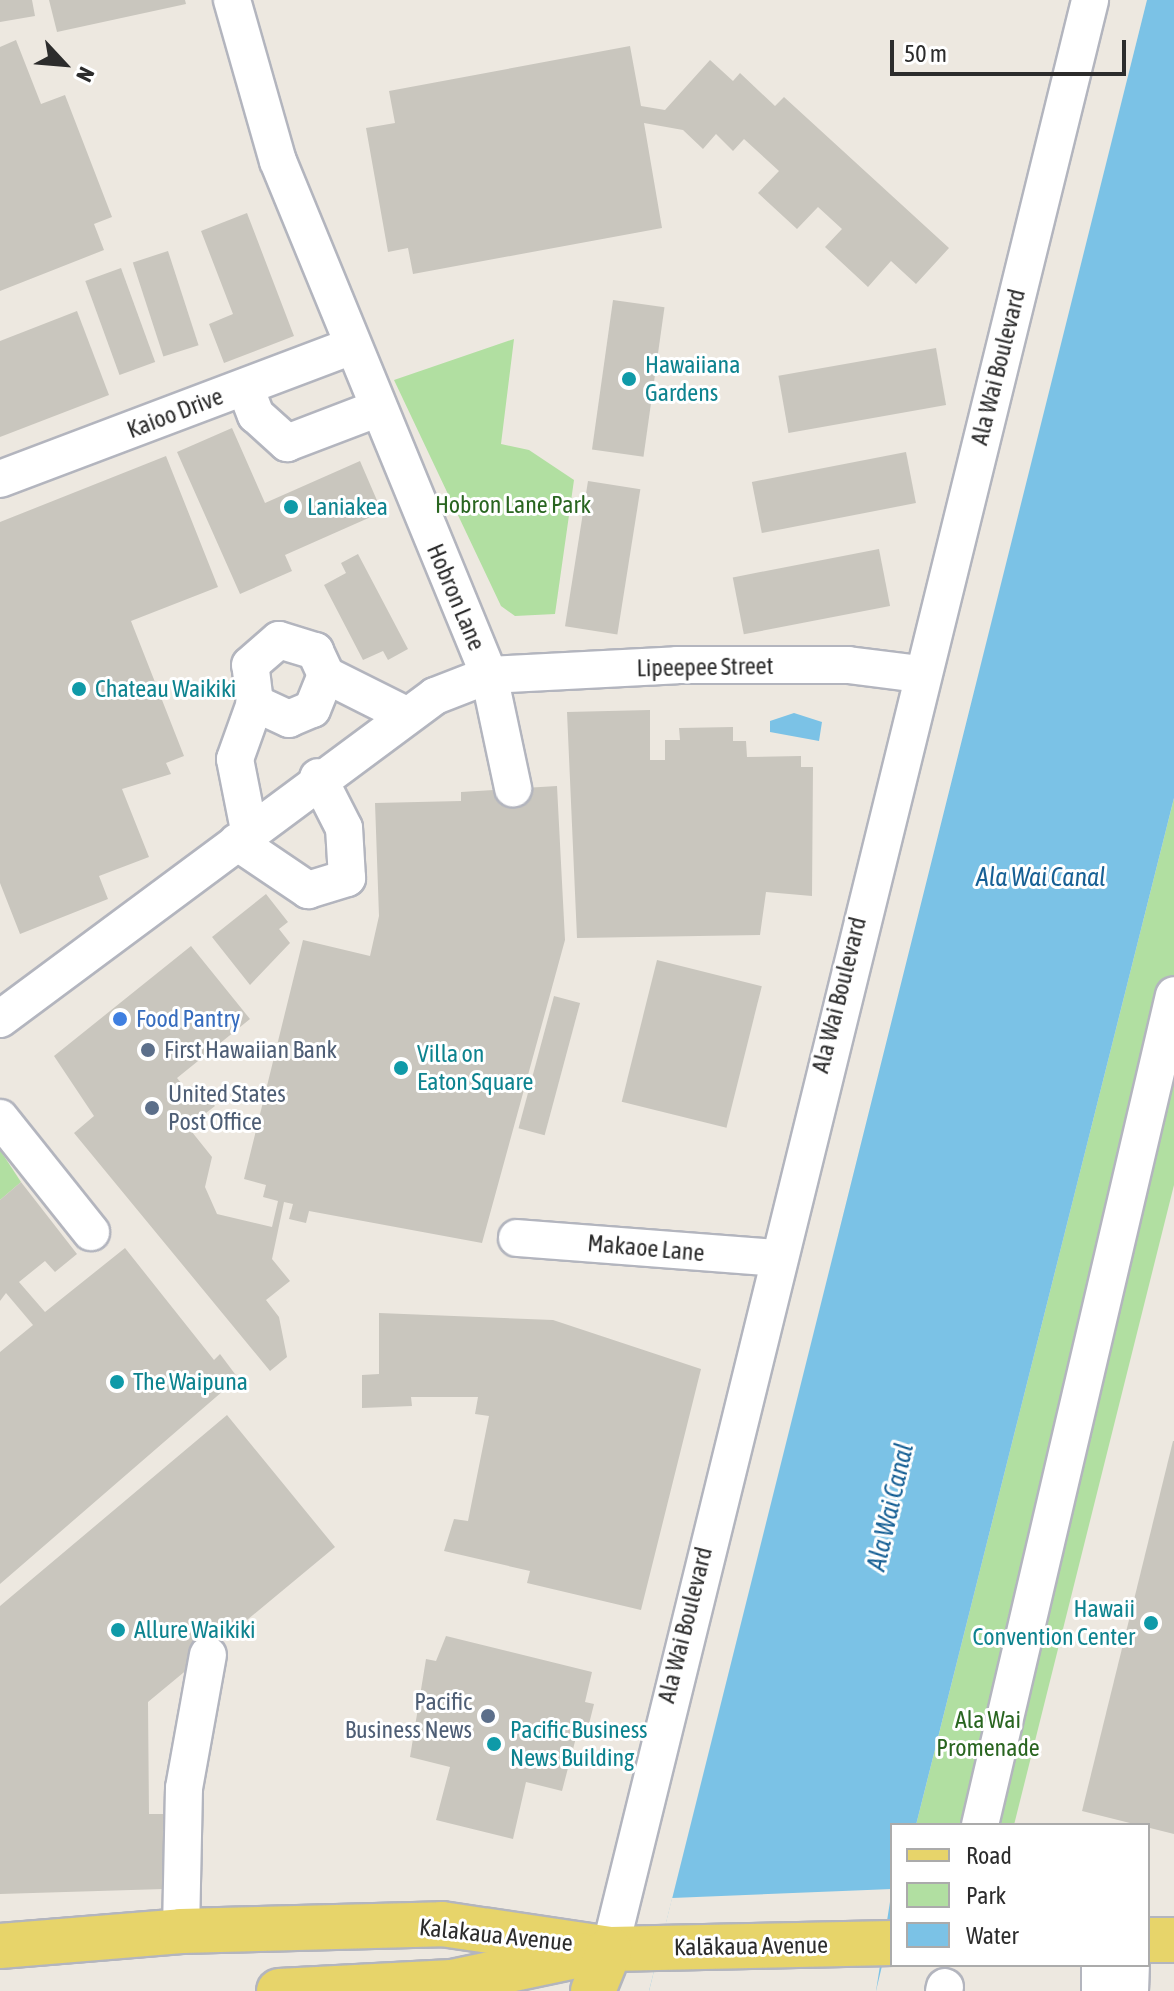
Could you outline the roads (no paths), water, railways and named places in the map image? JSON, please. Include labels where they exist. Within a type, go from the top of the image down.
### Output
[{"type":"main road","name":"Kalakaua Avenue","points":[[0,1946],[181,1931],[442,1924],[610,1949]]},
{"type":"main road","points":[[1150,1940],[1174,1940]]},
{"type":"main road","name":"Kalākaua Avenue","points":[[610,1949],[890,1943]]},
{"type":"main road","name":"Kalakaua Avenue","points":[[279,1991],[452,1982],[610,1949]]},
{"type":"main road","name":"Ala Wai Boulevard","points":[[593,1991],[610,1949]]},
{"type":"street","name":"Hobron Lane","points":[[0,1019],[402,713],[489,675],[349,347],[278,161],[232,0]]},
{"type":"street","name":"Ala Wai Boulevard","points":[[610,1949],[774,1258],[1090,0]]},
{"type":"street","name":"Kaioo Drive","points":[[0,479],[349,347]]},
{"type":"street","points":[[245,387],[256,415],[287,443],[376,409]]},
{"type":"street","points":[[318,777],[344,828],[347,878],[308,890],[243,836],[235,759],[255,703],[250,665],[266,645],[304,643],[326,675],[402,713]]},
{"type":"street","name":"Lipeepee Street","points":[[489,675],[677,665],[848,665],[920,674]]},
{"type":"street","points":[[255,703],[276,717],[301,716],[320,700],[326,675]]},
{"type":"street","points":[[489,675],[513,788]]},
{"type":"street","points":[[980,1823],[1174,995]]},
{"type":"street","points":[[0,1118],[91,1232]]},
{"type":"street","name":"Makaoe Lane","points":[[517,1238],[774,1258]]},
{"type":"street","points":[[181,1931],[184,1788],[208,1655]]},
{"type":"street","points":[[1100,1967],[1100,1991]]},
{"type":"street","points":[[1130,1991],[1131,1967]]},
{"type":"water","name":"Ala Wai Canal","points":[[1147,0],[1174,0],[1174,798],[917,1823],[890,1823],[890,1932],[876,1991],[649,1991]]},
{"type":"water","points":[[794,713],[822,722],[819,741],[770,732],[770,721]]},
{"type":"place","name":"Hawaiiana Gardens","points":[[629,379]]},
{"type":"place","name":"Laniakea","points":[[291,507]]},
{"type":"place","name":"Chateau Waikiki","points":[[79,689]]},
{"type":"place","name":"Food Pantry","points":[[120,1019]]},
{"type":"place","name":"First Hawaiian Bank","points":[[148,1050]]},
{"type":"place","name":"Villa on Eaton Square","points":[[401,1068]]},
{"type":"place","name":"United States Post Office","points":[[152,1108]]},
{"type":"place","name":"The Waipuna","points":[[117,1382]]},
{"type":"place","name":"Hawaii Convention Center","points":[[1151,1623]]},
{"type":"place","name":"Allure Waikiki","points":[[118,1630]]},
{"type":"place","name":"Pacific Business News","points":[[488,1716]]},
{"type":"place","name":"Pacific Business News Building","points":[[494,1744]]},
{"type":"park label","name":"Hobron Lane Park","points":[[513,505]]},
{"type":"park label","name":"Ala Wai Promenade","points":[[988,1734]]}]
